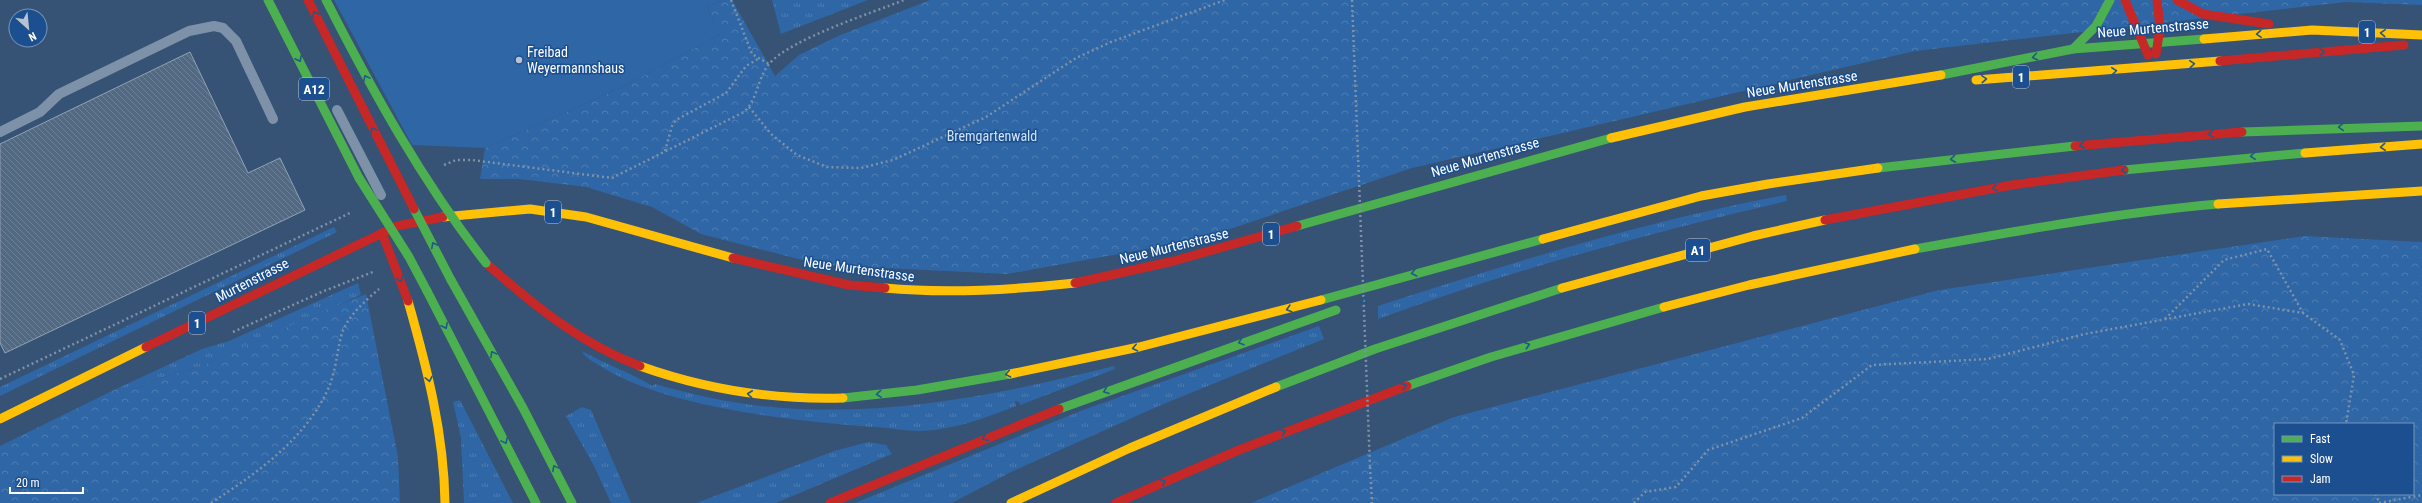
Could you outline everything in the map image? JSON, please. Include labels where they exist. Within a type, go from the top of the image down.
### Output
[{"type":"main road","name":"A12","points":[[268,0],[359,178]]},
{"type":"main road","points":[[308,0],[364,113],[572,503]]},
{"type":"main road","points":[[326,0],[367,81],[421,175],[456,227],[486,263],[531,304],[578,337],[613,356],[658,373],[699,385],[746,394],[793,397],[842,397],[937,387],[1115,352],[1269,314],[1395,278],[1493,253],[1661,205],[1730,190],[1869,169],[2071,146],[2260,130],[2422,126]]},
{"type":"main road","points":[[2073,49],[2096,26],[2110,0]]},
{"type":"main road","points":[[2125,0],[2141,42],[2154,67]]},
{"type":"main road","points":[[2154,67],[2160,28],[2157,0]]},
{"type":"main road","points":[[2177,0],[2203,14],[2312,30]]},
{"type":"main road","name":"Neue Murtenstrasse","points":[[457,214],[530,209],[586,217],[758,265],[849,285],[914,291],[1013,290],[1111,276],[1181,260],[1459,178],[1655,127],[1761,105],[1889,85],[2073,49],[2141,42],[2312,30],[2422,35]]},
{"type":"main road","name":"Neue Murtenstrasse","points":[[1889,85],[2154,67],[2422,43]]},
{"type":"main road","name":"A1","points":[[1011,503],[1167,431],[1314,371],[1483,312],[1674,256],[1807,224],[2009,186],[2217,159],[2422,144]]},
{"type":"main road","points":[[359,178],[409,257],[536,503]]},
{"type":"main road","points":[[359,178],[378,222],[408,301],[424,356],[438,419],[445,484],[445,503]]},
{"type":"main road","points":[[1116,503],[1234,451],[1432,376],[1558,335],[1750,284],[1952,241],[2097,218],[2222,204],[2422,191]]},
{"type":"main road","name":"Murtenstrasse","points":[[0,418],[278,281],[397,226],[411,221],[457,214]]},
{"type":"main road","points":[[1406,287],[1493,253]]},
{"type":"main road","points":[[830,503],[1086,398],[1347,306]]},
{"type":"lane","points":[[276,0],[382,195],[397,226]]},
{"type":"lane","points":[[0,132],[40,112],[58,94],[189,31],[214,26],[223,28],[236,41],[273,119]]},
{"type":"path","points":[[731,0],[747,45],[758,59],[769,64]]},
{"type":"path","points":[[442,166],[456,160],[472,160],[606,178],[618,176],[665,151],[738,116],[749,107],[769,64],[798,43],[904,0]]},
{"type":"path","points":[[749,107],[771,134],[797,155],[827,167],[861,168],[893,160],[986,117],[1083,55],[1111,42],[1225,0]]},
{"type":"path","points":[[1352,0],[1372,503]]},
{"type":"path","points":[[665,151],[672,126],[676,120],[726,93],[746,66],[758,59]]},
{"type":"path","points":[[0,379],[340,219],[382,195]]},
{"type":"path","points":[[2165,319],[2224,260],[2267,249],[2303,313],[2340,340],[2354,375],[2346,423]]},
{"type":"path","points":[[211,503],[241,483],[294,439],[314,414],[329,386],[343,332],[352,315],[380,288]]},
{"type":"path","points":[[1634,503],[1645,492],[1676,487],[1708,450],[1802,418],[1872,365],[1988,359],[2085,334],[2248,304],[2303,313]]},
{"type":"path","points":[[2380,503],[2422,495]]},
{"type":"green space","name":"Freibad Weyermannshaus","points":[[334,0],[723,0],[707,7],[719,35],[624,86],[485,148],[412,145]]},
{"type":"green space","name":"Bremgartenwald","points":[[723,0],[732,0],[775,76],[799,55],[838,36],[930,0],[2422,0],[2422,5],[2346,2],[1915,51],[1412,168],[1197,240],[1007,274],[822,265],[701,234],[652,207],[586,187],[519,179],[480,179],[485,148],[624,86],[719,35],[707,7]]},
{"type":"green space","points":[[772,0],[868,0],[781,34]]},
{"type":"green space","points":[[1786,195],[1787,201],[1683,226],[1580,254],[1428,301],[1378,319],[1378,306],[1530,258],[1682,217]]},
{"type":"green space","points":[[334,227],[337,232],[0,396],[0,387]]},
{"type":"green space","points":[[2305,236],[2422,242],[2422,503],[1251,503],[1454,417],[1939,290]]},
{"type":"green space","points":[[358,283],[361,295],[199,367],[160,378],[123,394],[118,388],[202,349],[229,341]]},
{"type":"green space","points":[[366,294],[398,457],[400,503],[0,503],[0,446],[118,388],[123,394],[160,378],[199,367],[323,311]]},
{"type":"green space","points":[[1319,326],[1324,339],[1161,405],[1011,472],[952,503],[855,503],[1083,410]]},
{"type":"green space","points":[[582,351],[652,386],[655,384],[702,396],[750,405],[825,410],[866,409],[950,400],[1033,385],[1114,366],[1115,369],[1020,405],[1019,402],[1015,401],[1016,406],[969,423],[933,430],[914,431],[808,421],[731,410],[692,402],[624,379],[590,360]]},
{"type":"green space","points":[[460,400],[513,503],[464,503],[461,438],[453,402]]},
{"type":"green space","points":[[582,407],[591,410],[631,503],[611,503],[594,466],[566,416]]},
{"type":"green space","points":[[868,442],[886,445],[892,454],[776,503],[696,503],[834,451]]},
{"type":"building","points":[[190,52],[248,173],[280,158],[305,210],[5,353],[0,343],[0,144]]},
{"type":"traffic: fast","points":[[268,0],[359,178]]},
{"type":"traffic: fast","points":[[326,0],[380,102],[420,168],[463,232],[486,263]]},
{"type":"traffic: fast","points":[[2073,49],[2096,26],[2110,0]]},
{"type":"traffic: fast","points":[[1941,75],[2073,49],[2204,39]]},
{"type":"traffic: fast","points":[[2242,132],[2422,126]]},
{"type":"traffic: fast","points":[[1297,226],[1611,138]]},
{"type":"traffic: fast","points":[[1878,168],[2075,146]]},
{"type":"traffic: fast","points":[[2124,170],[2305,153]]},
{"type":"traffic: fast","points":[[359,178],[409,257],[427,291]]},
{"type":"traffic: fast","points":[[1915,249],[2104,217],[2218,204]]},
{"type":"traffic: fast","points":[[414,209],[451,280]]},
{"type":"traffic: fast","points":[[1321,300],[1543,239]]},
{"type":"traffic: fast","points":[[451,280],[523,408],[572,503]]},
{"type":"traffic: fast","points":[[1276,387],[1375,349],[1562,288]]},
{"type":"traffic: fast","points":[[427,291],[536,503]]},
{"type":"traffic: fast","points":[[1407,386],[1491,357],[1664,307]]},
{"type":"traffic: fast","points":[[1059,409],[1336,310]]},
{"type":"traffic: fast","points":[[843,398],[917,390],[1010,374]]},
{"type":"traffic: slow","points":[[2204,39],[2312,30],[2422,35]]},
{"type":"traffic: slow","points":[[1976,80],[2220,61]]},
{"type":"traffic: slow","points":[[1611,138],[1745,107],[1941,75]]},
{"type":"traffic: slow","points":[[2305,153],[2422,144]]},
{"type":"traffic: slow","points":[[1543,239],[1701,196],[1768,184],[1878,168]]},
{"type":"traffic: slow","points":[[2218,204],[2422,191]]},
{"type":"traffic: slow","points":[[443,217],[530,209],[586,217],[733,258]]},
{"type":"traffic: slow","points":[[1562,288],[1753,236],[1825,220]]},
{"type":"traffic: slow","points":[[1664,307],[1749,285],[1915,249]]},
{"type":"traffic: slow","points":[[885,288],[956,291],[1028,288],[1075,283]]},
{"type":"traffic: slow","points":[[1010,374],[1139,347],[1321,300]]},
{"type":"traffic: slow","points":[[408,301],[422,351],[438,426],[444,477],[445,503]]},
{"type":"traffic: slow","points":[[0,419],[146,347]]},
{"type":"traffic: slow","points":[[640,366],[690,381],[740,392],[791,397],[843,398]]},
{"type":"traffic: slow","points":[[1011,503],[1130,448],[1276,387]]},
{"type":"traffic: jam","points":[[308,0],[414,209]]},
{"type":"traffic: jam","points":[[2125,0],[2148,55]]},
{"type":"traffic: jam","points":[[2156,54],[2160,28],[2157,0]]},
{"type":"traffic: jam","points":[[2177,0],[2203,14],[2269,24]]},
{"type":"traffic: jam","points":[[2220,61],[2404,45]]},
{"type":"traffic: jam","points":[[2075,146],[2242,132]]},
{"type":"traffic: jam","points":[[1825,220],[2012,185],[2124,170]]},
{"type":"traffic: jam","points":[[146,347],[397,226],[443,217]]},
{"type":"traffic: jam","points":[[1075,283],[1174,261],[1297,226]]},
{"type":"traffic: jam","points":[[382,233],[408,301]]},
{"type":"traffic: jam","points":[[733,258],[849,285],[885,288]]},
{"type":"traffic: jam","points":[[486,263],[539,308],[577,335],[618,357],[640,366]]},
{"type":"traffic: jam","points":[[1116,503],[1239,450],[1407,386]]},
{"type":"traffic: jam","points":[[830,503],[1059,409]]},
{"type":"place","name":"Freibad Weyermannshaus","points":[[519,60]]}]
